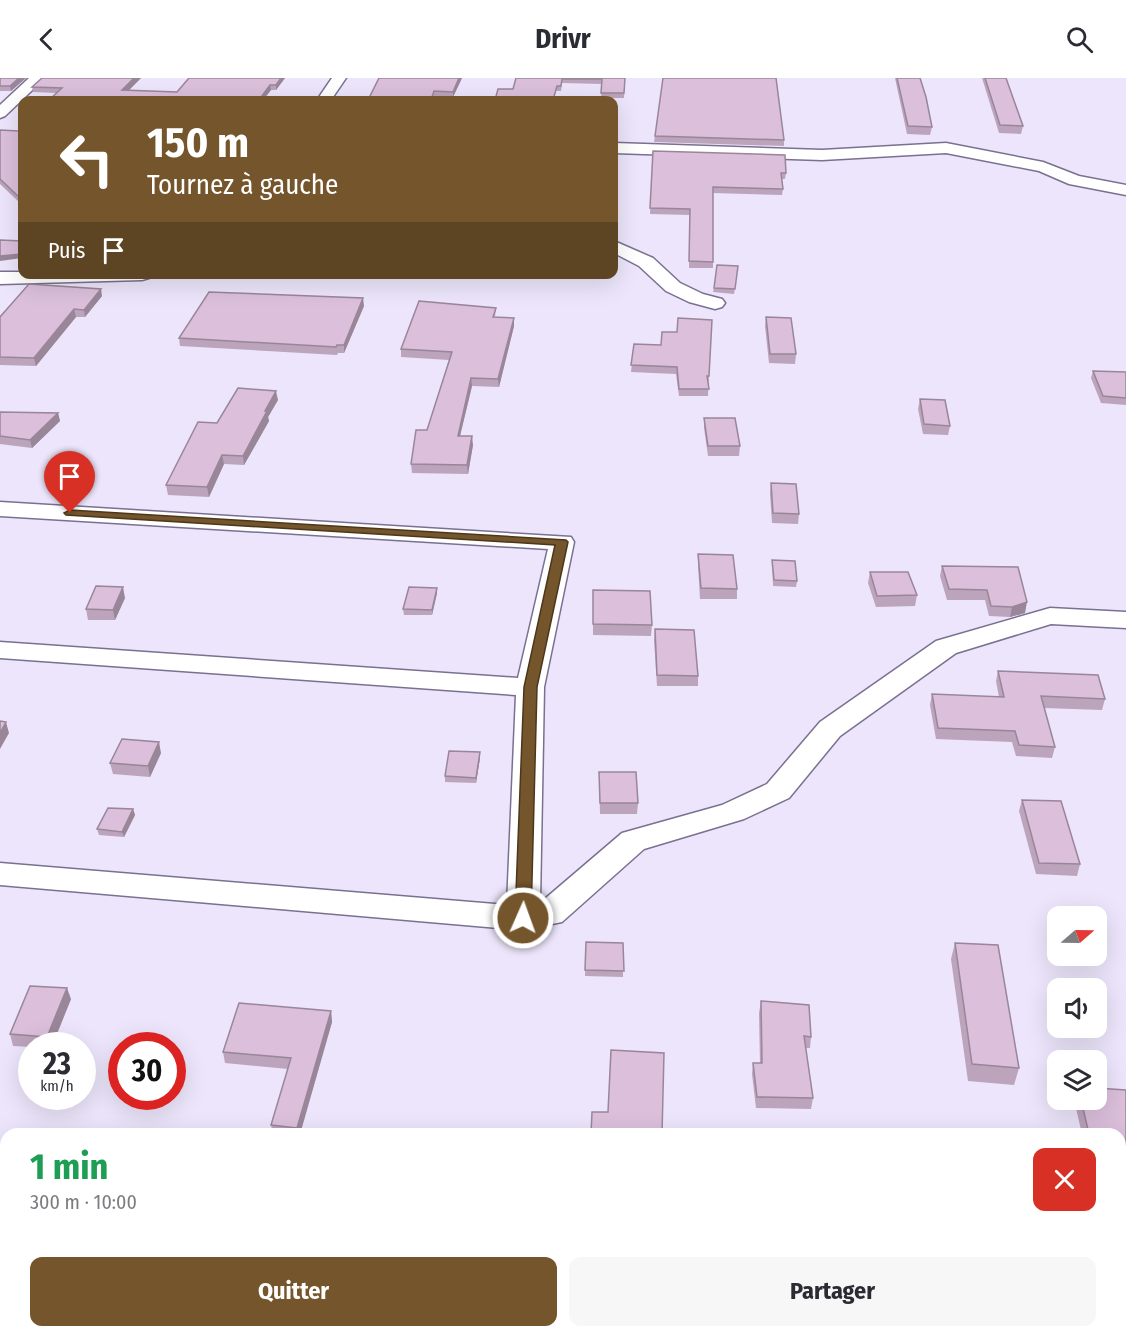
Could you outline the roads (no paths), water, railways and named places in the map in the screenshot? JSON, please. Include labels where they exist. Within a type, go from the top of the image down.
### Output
[{"type":"street","points":[[18,96],[38,78]]},
{"type":"street","points":[[327,96],[339,78]]},
{"type":"street","points":[[0,113],[18,96]]},
{"type":"street","points":[[618,148],[822,155],[946,148],[1043,167],[1075,180],[1126,190]]},
{"type":"street","points":[[618,248],[646,262],[673,287],[696,298],[715,303]]},
{"type":"street","points":[[0,278],[18,277]]},
{"type":"street","points":[[0,509],[562,542],[530,687],[523,918]]},
{"type":"street","points":[[0,874],[523,918],[550,913],[633,841],[733,812],[778,791],[830,729],[946,647],[1050,616],[1126,620]]},
{"type":"street","points":[[0,650],[530,687]]}]
